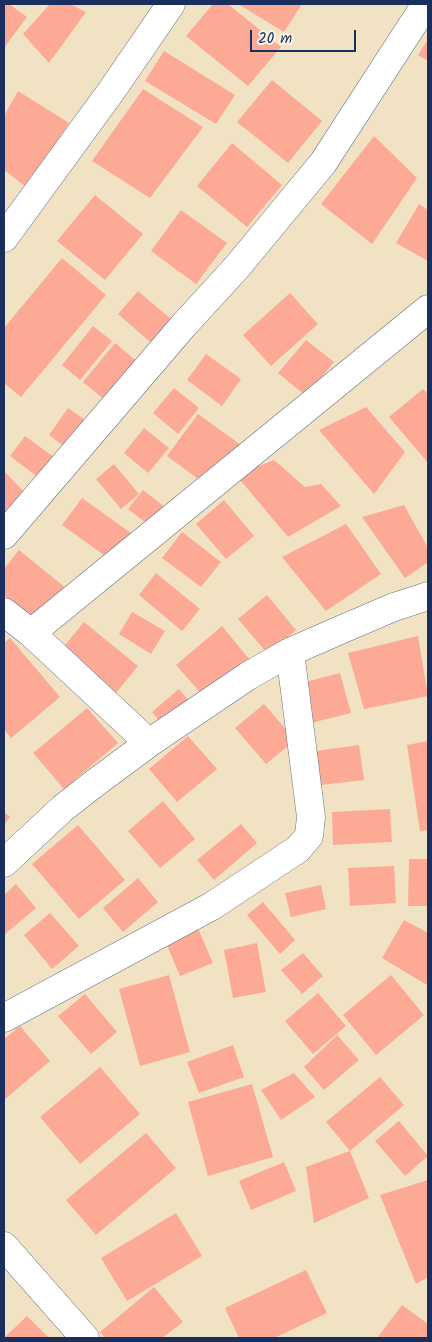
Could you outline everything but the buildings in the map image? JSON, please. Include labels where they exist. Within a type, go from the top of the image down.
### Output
[{"type":"street","points":[[4,238],[112,90],[171,4]]},
{"type":"street","points":[[4,535],[183,326],[237,267],[324,163],[426,4]]},
{"type":"street","points":[[31,633],[428,309]]},
{"type":"street","points":[[4,863],[63,808],[149,744],[248,676],[290,652],[394,607],[428,596]]},
{"type":"street","points":[[4,612],[31,633],[149,744]]},
{"type":"street","points":[[4,1018],[212,906],[298,849],[309,836],[311,818],[290,652]]},
{"type":"street","points":[[4,1246],[85,1338]]}]
